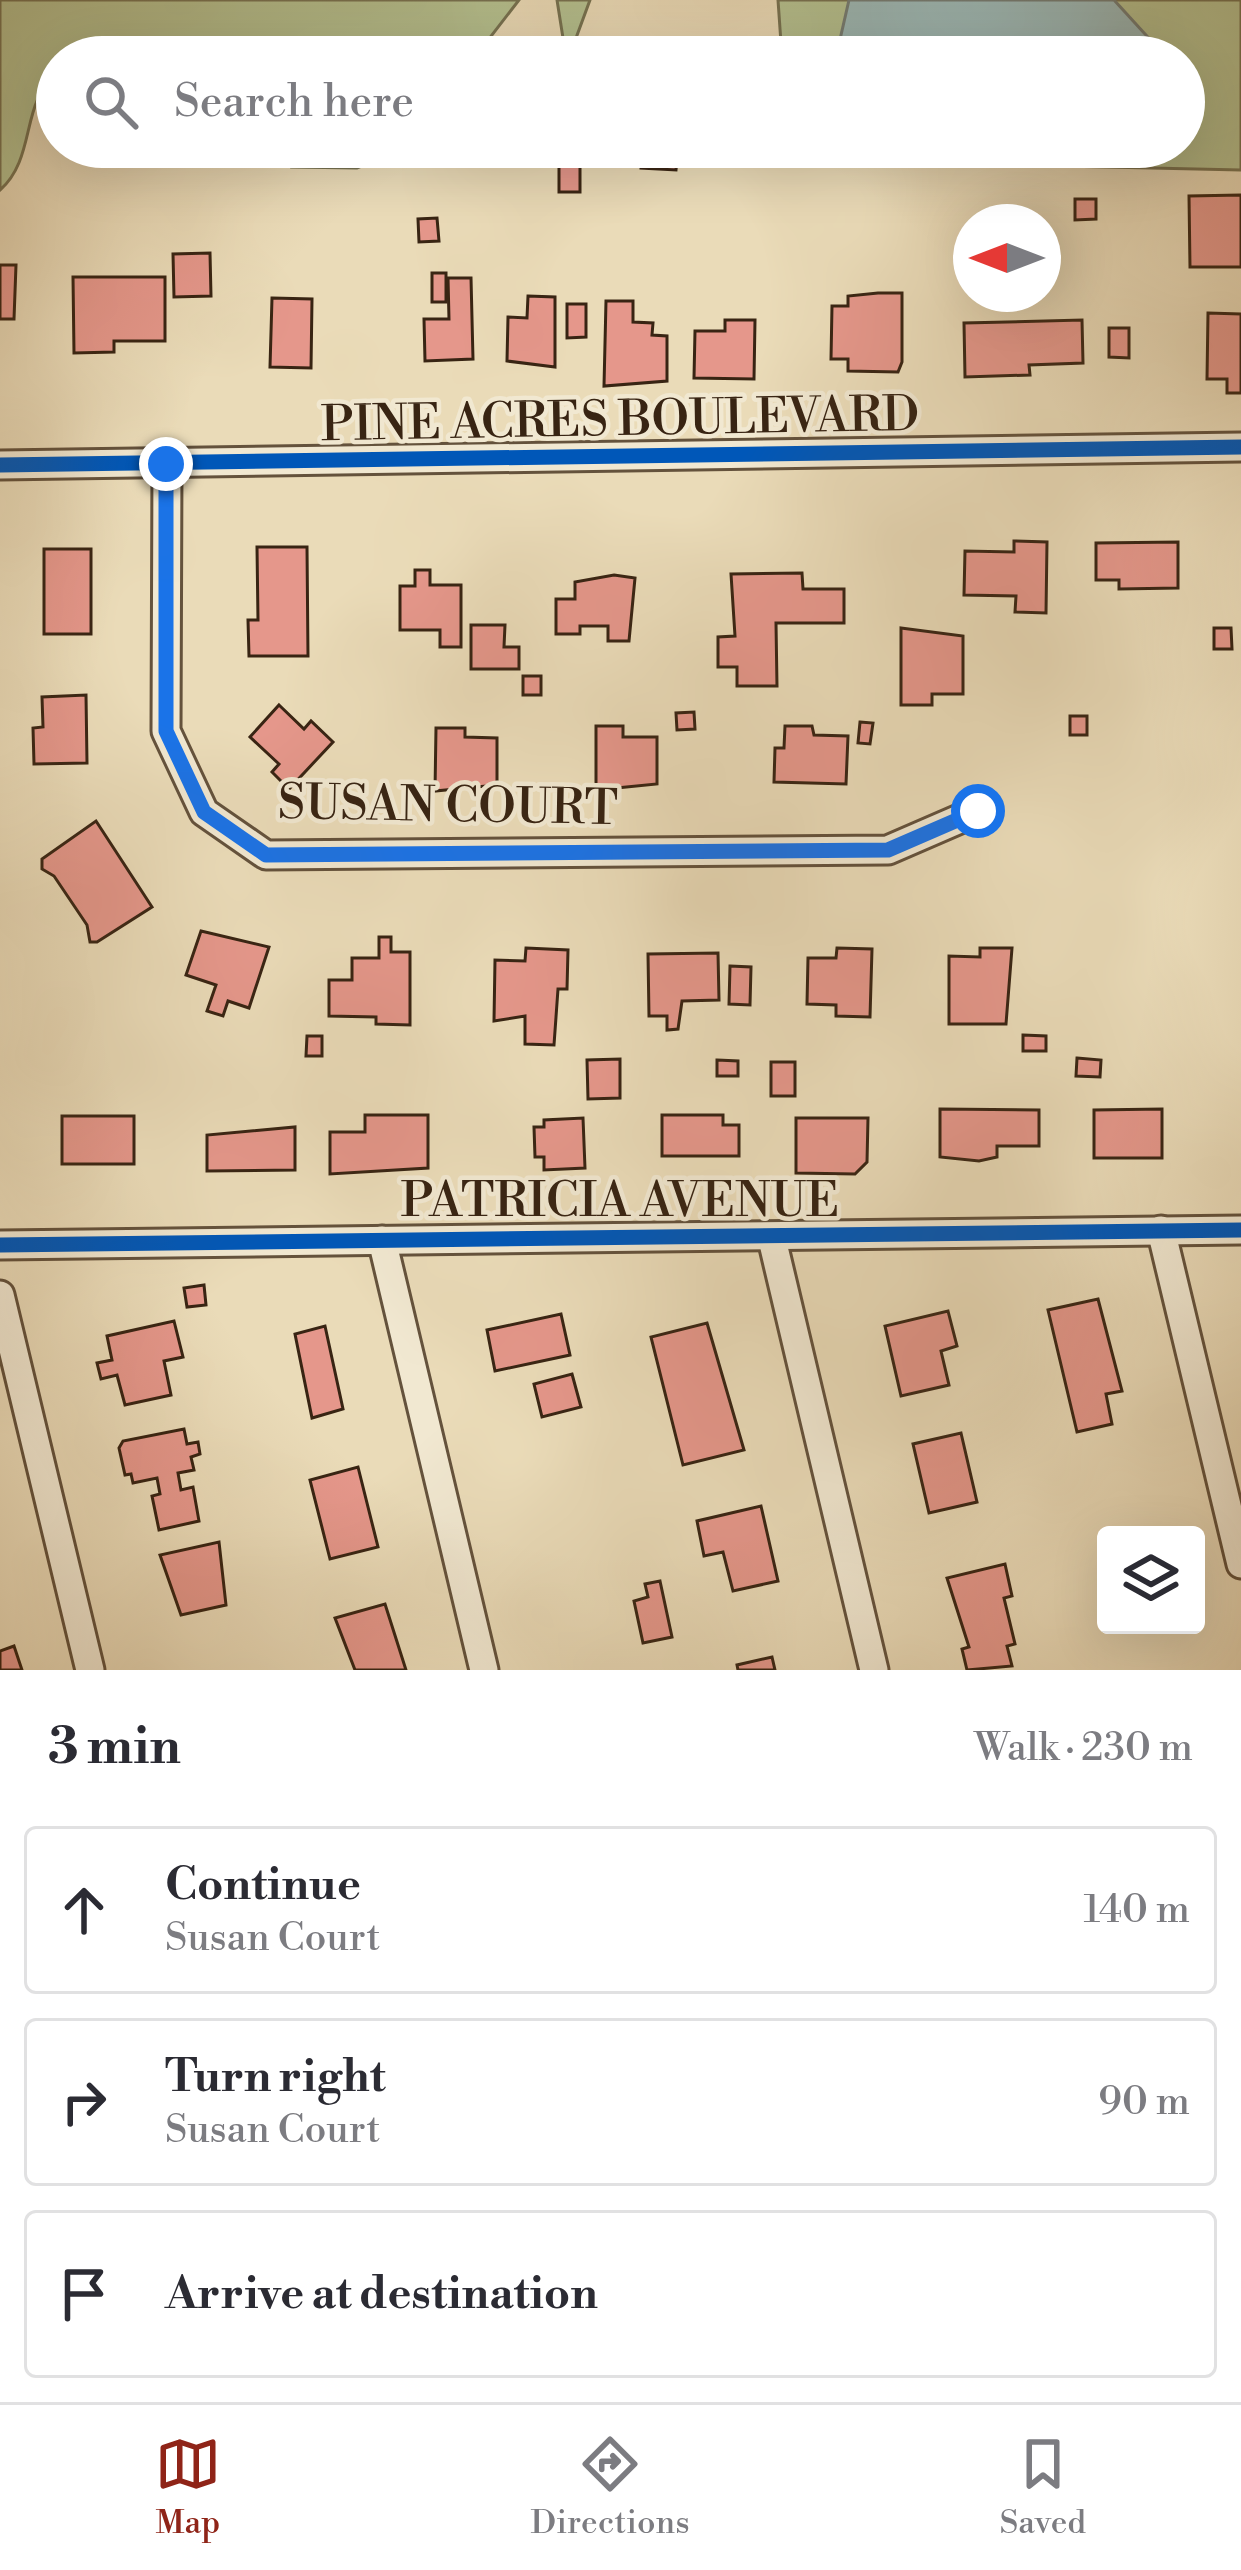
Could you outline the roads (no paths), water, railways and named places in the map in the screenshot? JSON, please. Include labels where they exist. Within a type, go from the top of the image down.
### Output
[{"type":"street","name":"PINE ACRES BOULEVARD","points":[[0,465],[1241,447]]},
{"type":"street","name":"SUSAN COURT","points":[[166,464],[166,731],[204,812],[266,855],[888,850],[978,811]]},
{"type":"street","points":[[1161,1230],[1241,1564]]},
{"type":"street","name":"PATRICIA AVENUE","points":[[0,1245],[1241,1230]]},
{"type":"street","points":[[772,1239],[874,1670]]},
{"type":"street","points":[[382,1240],[484,1670]]},
{"type":"street","points":[[0,1295],[90,1670]]},
{"type":"water","points":[[849,0],[1114,0],[1147,36],[841,36]]}]
